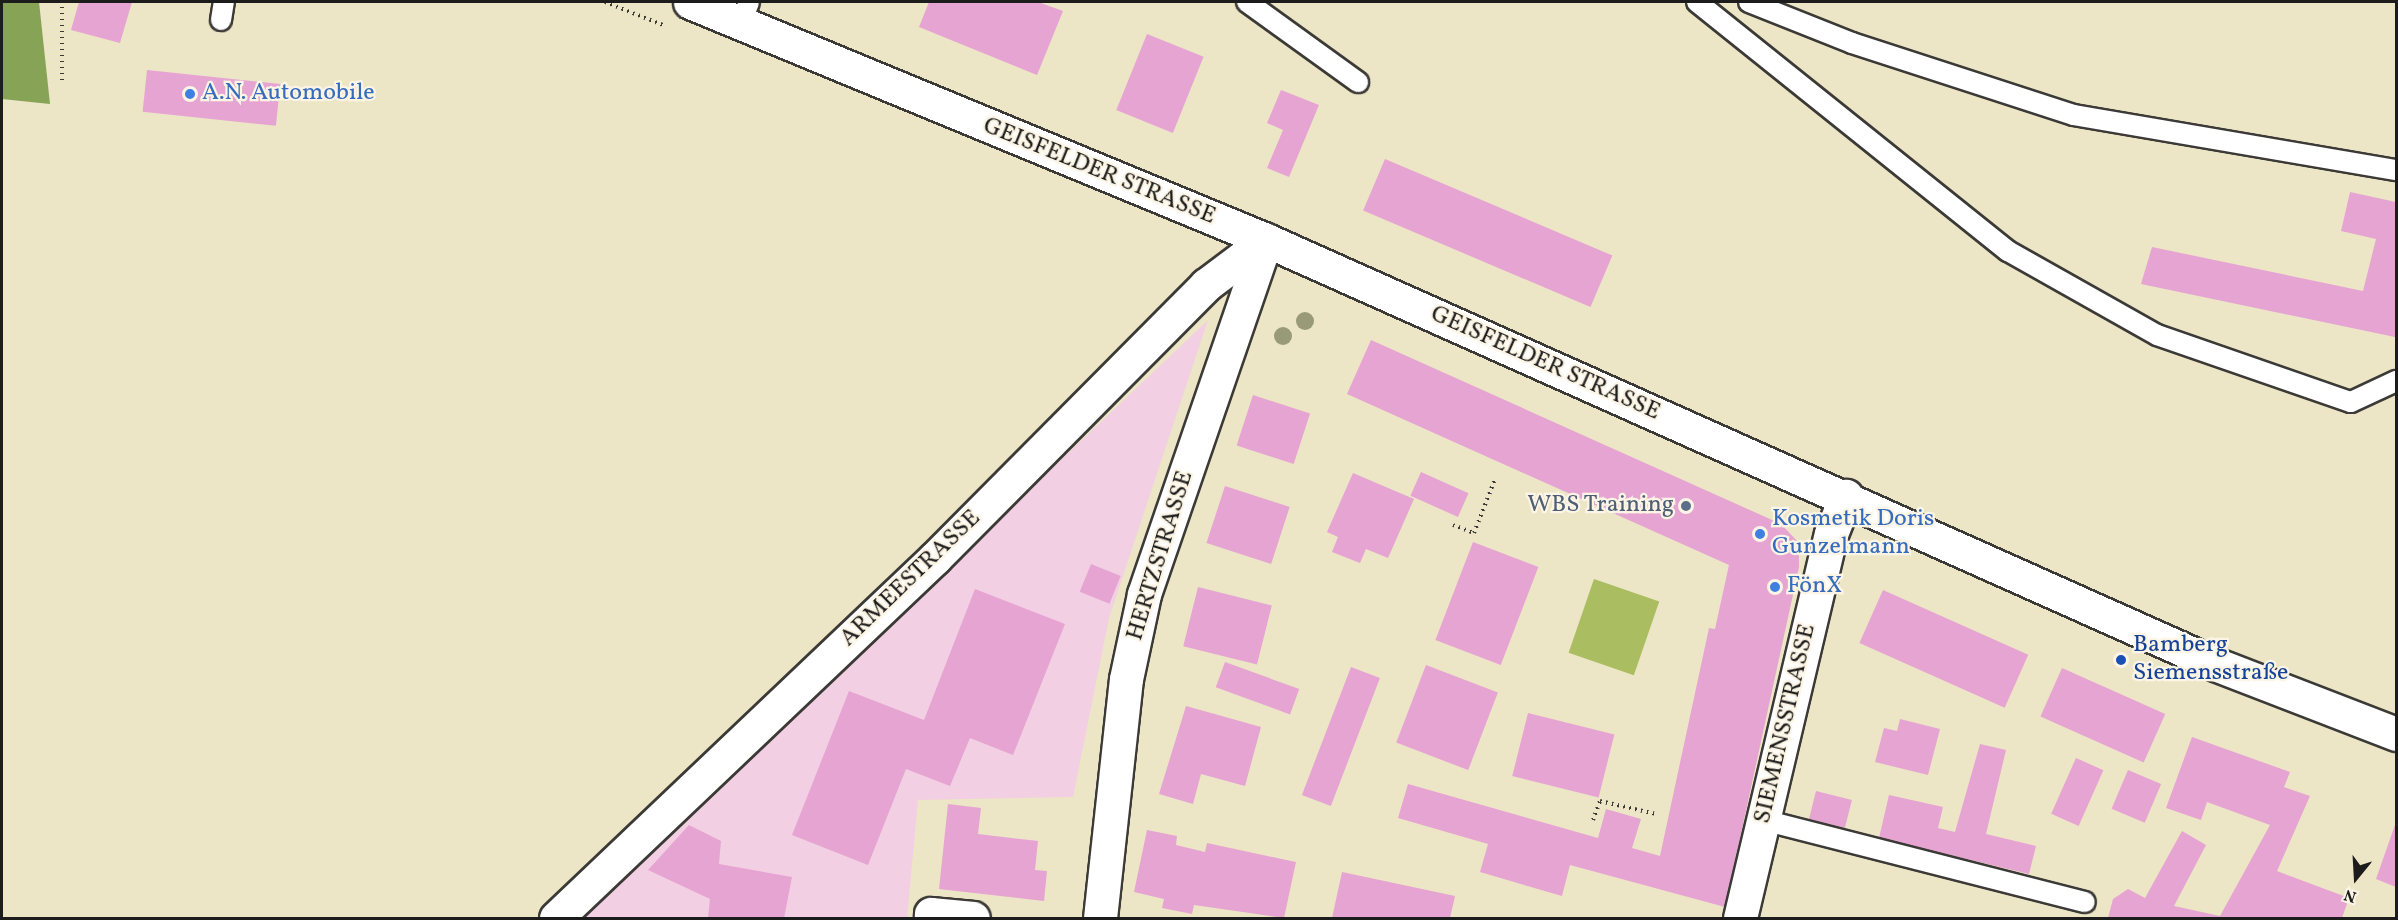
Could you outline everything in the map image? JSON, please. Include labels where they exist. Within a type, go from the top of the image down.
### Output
[{"type":"street","name":"GEISFELDER STRASSE","points":[[690,2],[745,12],[1846,496],[2215,664],[2397,734]]},
{"type":"street","name":"ARMEESTRASSE","points":[[556,918],[935,558],[1206,285],[1266,240]]},
{"type":"street","name":"HERTZSTRASSE","points":[[1100,918],[1123,700],[1144,594],[1266,240]]},
{"type":"street","name":"SIEMENSSTRASSE","points":[[1740,918],[1831,534],[1846,496]]},
{"type":"street","points":[[931,918],[931,914],[973,918]]},
{"type":"lane","points":[[1247,2],[1359,82]]},
{"type":"lane","points":[[1697,2],[2008,251],[2157,335],[2352,402],[2397,381]]},
{"type":"lane","points":[[1749,2],[1852,43],[2073,115],[2397,170]]},
{"type":"lane","points":[[1763,820],[2085,902]]},
{"type":"path","points":[[62,2],[62,80]]},
{"type":"path","points":[[1453,525],[1474,533],[1495,479]]},
{"type":"path","points":[[1593,820],[1600,801],[1656,814]]},
{"type":"shaded area","points":[[1208,320],[1109,618],[1073,797],[918,800],[907,918],[579,918]]},
{"type":"green space","points":[[2,2],[39,2],[50,104],[2,99]]},
{"type":"green space","points":[[1594,579],[1659,601],[1634,675],[1569,653]]},
{"type":"building","points":[[79,2],[132,2],[120,43],[71,30]]},
{"type":"building","points":[[929,2],[1038,2],[1063,11],[1037,75],[919,27]]},
{"type":"building","points":[[1147,34],[1204,57],[1173,133],[1116,110]]},
{"type":"building","points":[[147,70],[280,84],[276,126],[143,112]]},
{"type":"building","points":[[1281,90],[1319,105],[1289,177],[1267,168],[1283,130],[1267,123]]},
{"type":"building","points":[[1385,159],[1612,256],[1590,307],[1363,211]]},
{"type":"building","points":[[2350,192],[2396,202],[2395,337],[2141,284],[2152,247],[2363,291],[2376,239],[2341,231]]},
{"type":"building","points":[[1371,340],[1781,524],[1799,543],[1799,567],[1725,907],[1570,865],[1562,896],[1480,872],[1488,844],[1398,818],[1408,784],[1598,838],[1606,809],[1641,819],[1632,848],[1660,856],[1709,628],[1715,629],[1729,565],[1347,394]]},
{"type":"building","points":[[1253,395],[1310,414],[1294,464],[1237,445]]},
{"type":"building","points":[[1421,472],[1469,493],[1458,517],[1410,496]]},
{"type":"building","points":[[1353,473],[1414,499],[1388,558],[1366,549],[1360,563],[1332,552],[1338,537],[1327,532]]},
{"type":"building","points":[[1225,486],[1290,507],[1271,564],[1206,543]]},
{"type":"building","points":[[1473,542],[1538,567],[1501,665],[1435,640]]},
{"type":"building","points":[[1091,564],[1121,576],[1109,604],[1080,592]]},
{"type":"building","points":[[1198,587],[1272,605],[1257,665],[1183,646]]},
{"type":"building","points":[[975,589],[1065,624],[1013,755],[970,738],[950,786],[906,769],[868,865],[792,835],[849,691],[924,720]]},
{"type":"building","points":[[1883,590],[2028,655],[2005,708],[1859,643]]},
{"type":"building","points":[[1225,662],[1299,689],[1290,714],[1216,687]]},
{"type":"building","points":[[1426,665],[1498,693],[1468,770],[1396,742]]},
{"type":"building","points":[[1351,667],[1380,678],[1331,806],[1302,795]]},
{"type":"building","points":[[2062,668],[2165,714],[2144,762],[2040,716]]},
{"type":"building","points":[[1186,706],[1261,727],[1245,786],[1201,774],[1193,804],[1159,794]]},
{"type":"building","points":[[1528,713],[1614,735],[1599,798],[1512,776]]},
{"type":"building","points":[[1900,719],[1940,729],[1928,775],[1875,762],[1884,728],[1897,731]]},
{"type":"building","points":[[2192,737],[2290,772],[2284,787],[2310,796],[2277,871],[2349,898],[2342,918],[2108,918],[2113,899],[2128,889],[2145,898],[2182,831],[2206,845],[2174,906],[2220,916],[2270,825],[2207,802],[2201,820],[2166,808]]},
{"type":"building","points":[[1980,744],[2006,750],[1986,834],[2036,846],[2029,874],[1879,838],[1889,795],[1943,807],[1938,828],[1955,832]]},
{"type":"building","points":[[2076,758],[2103,770],[2079,826],[2051,814]]},
{"type":"building","points":[[2128,770],[2161,784],[2145,823],[2112,809]]},
{"type":"building","points":[[1816,791],[1852,800],[1845,828],[1809,819]]},
{"type":"building","points":[[948,804],[981,808],[978,834],[1038,841],[1035,870],[1047,871],[1044,901],[939,889]]},
{"type":"building","points":[[2396,822],[2396,887],[2376,879]]},
{"type":"building","points":[[689,825],[721,841],[719,864],[792,877],[784,918],[708,918],[710,899],[648,870]]},
{"type":"building","points":[[1147,830],[1177,836],[1176,845],[1205,852],[1207,843],[1296,862],[1284,918],[1194,905],[1192,914],[1162,908],[1164,899],[1134,892]]},
{"type":"building","points":[[1342,872],[1455,896],[1450,918],[1332,918]]},
{"type":"place","name":"A.N. Automobile","points":[[190,94]]},
{"type":"place","name":"WBS Training","points":[[1686,506]]},
{"type":"place","name":"Kosmetik Doris Gunzelmann","points":[[1760,534]]},
{"type":"place","name":"FönX","points":[[1775,587]]},
{"type":"place","name":"Bamberg Siemensstraße","points":[[2121,660]]}]
